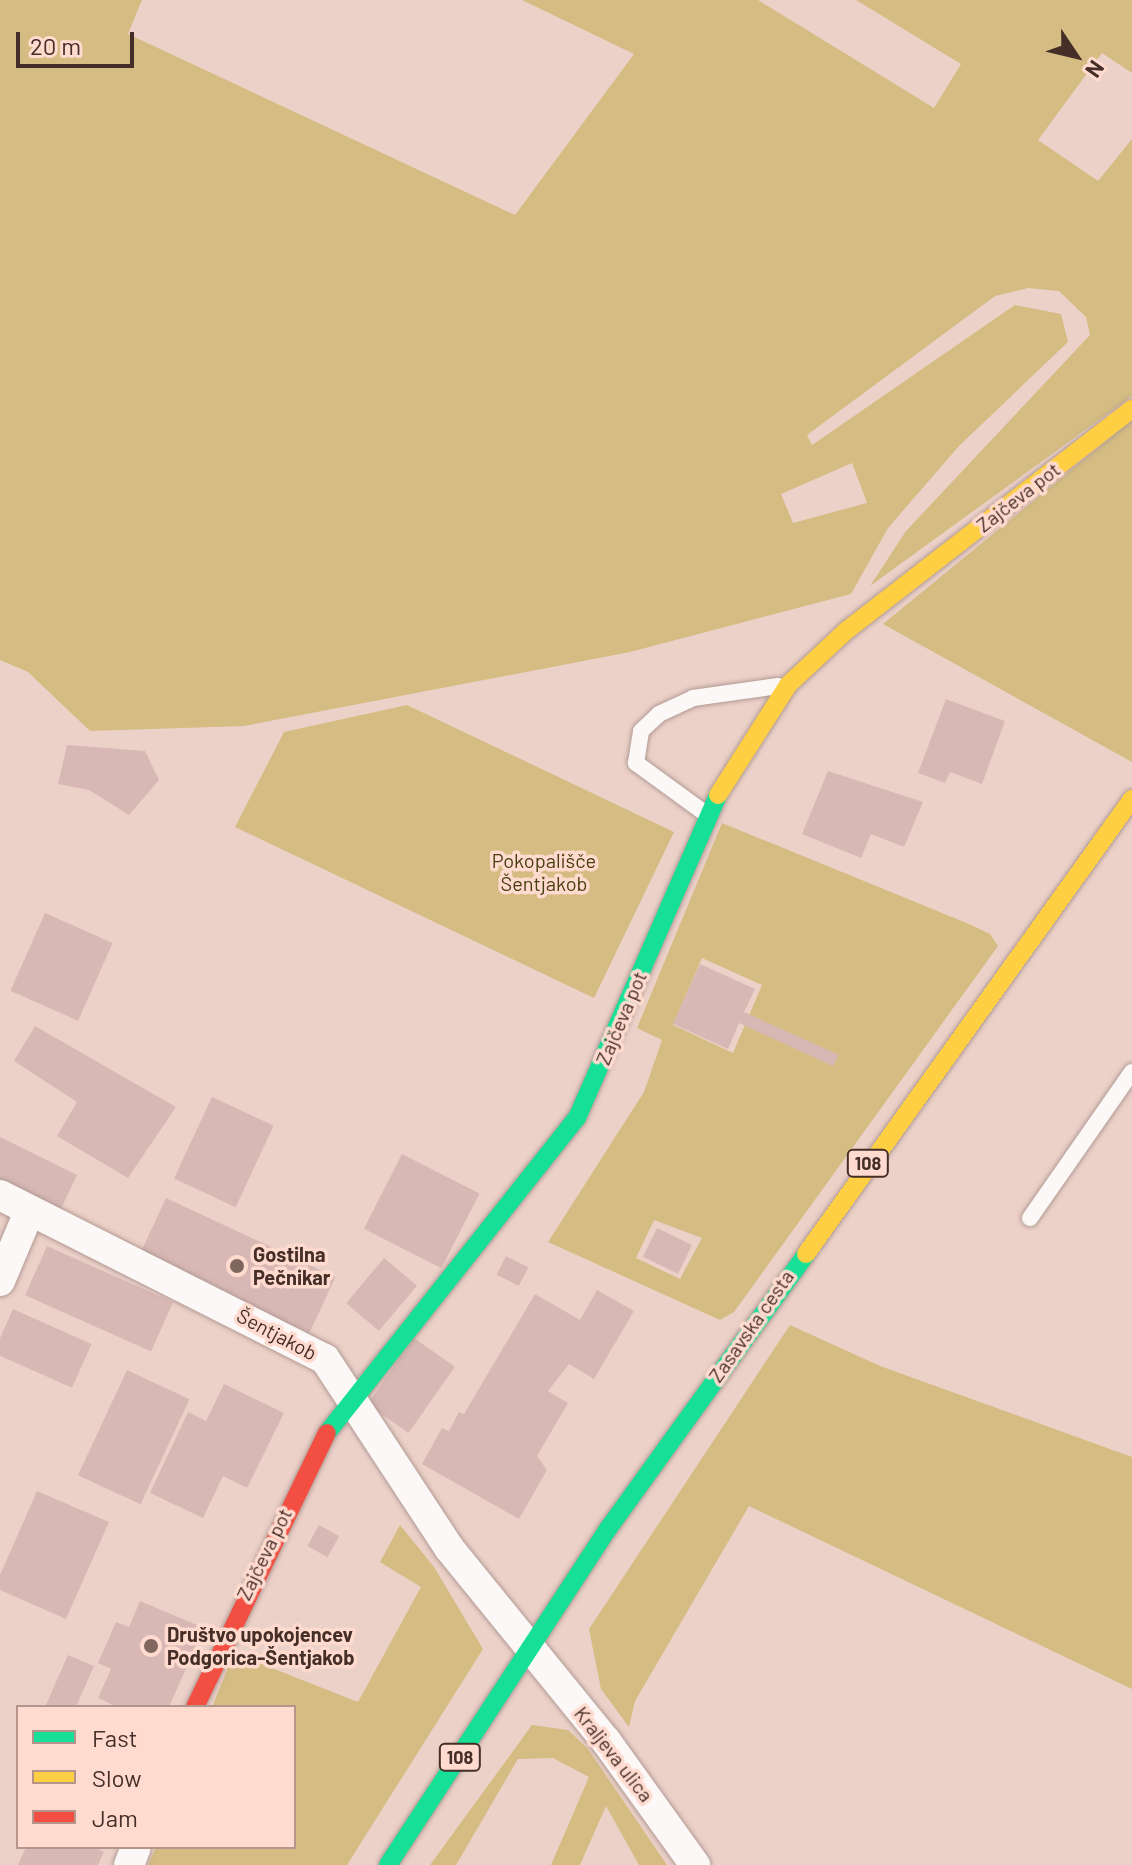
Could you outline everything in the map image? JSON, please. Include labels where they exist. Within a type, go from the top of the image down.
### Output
[{"type":"street","name":"Zajčeva pot","points":[[196,1705],[306,1468],[347,1401],[577,1118],[708,814],[748,740],[788,685],[847,630],[1132,409]]},
{"type":"street","name":"Zasavska cesta","points":[[388,1865],[527,1646],[1132,799]]},
{"type":"street","name":"Šentjakob","points":[[0,1195],[29,1212],[314,1350],[334,1371],[347,1401],[449,1548],[527,1646]]},
{"type":"street","points":[[0,1281],[29,1212]]},
{"type":"street","name":"Kraljeva ulica","points":[[527,1646],[695,1865]]},
{"type":"lane","points":[[708,814],[647,776],[634,748],[641,731],[659,714],[693,698],[788,685]]},
{"type":"lane","points":[[1030,1218],[1132,1072]]},
{"type":"green space","points":[[0,0],[142,0],[128,34],[515,215],[634,54],[522,0],[758,0],[934,108],[961,64],[856,0],[1132,0],[1132,73],[1102,53],[1038,140],[1098,181],[1132,139],[1132,396],[870,586],[906,531],[1090,335],[1086,317],[1059,291],[1028,288],[995,296],[807,435],[812,445],[1015,305],[1061,314],[1068,342],[959,446],[888,528],[851,594],[630,652],[244,726],[90,731],[28,672],[0,660]],"holes":[[[852,463],[867,503],[793,523],[781,494]]]},
{"type":"green space","points":[[1132,420],[1132,762],[883,624]]},
{"type":"green space","name":"Pokopališče Šentjakob","points":[[407,705],[674,832],[594,998],[235,827],[284,732]]},
{"type":"green space","points":[[722,823],[969,924],[990,934],[998,946],[734,1312],[720,1320],[548,1242],[644,1092],[662,1040],[637,1028]],"holes":[[[702,958],[762,985],[733,1053],[673,1025]],[[654,1220],[702,1238],[680,1279],[636,1258]]]},
{"type":"green space","points":[[790,1325],[880,1366],[1132,1457],[1132,1689],[749,1506],[635,1701],[629,1727],[601,1689],[589,1629]]},
{"type":"green space","points":[[400,1525],[434,1567],[483,1649],[347,1865],[148,1865],[155,1849],[296,1849],[296,1705],[213,1705],[234,1653],[358,1702],[421,1587],[380,1562]]},
{"type":"green space","points":[[532,1725],[568,1730],[588,1749],[667,1865],[639,1865],[606,1806],[580,1865],[551,1865],[589,1777],[553,1758],[518,1759],[456,1865],[430,1865]]},
{"type":"building","points":[[946,699],[1005,721],[982,784],[950,772],[945,783],[918,773]]},
{"type":"building","points":[[67,745],[145,751],[159,780],[129,815],[89,790],[58,784]]},
{"type":"building","points":[[828,771],[923,802],[904,847],[871,834],[861,858],[802,834]]},
{"type":"building","points":[[45,913],[113,943],[78,1021],[10,991]]},
{"type":"building","points":[[700,964],[755,989],[744,1012],[839,1055],[833,1066],[739,1023],[728,1049],[673,1024]]},
{"type":"building","points":[[35,1026],[176,1107],[128,1178],[57,1136],[77,1102],[14,1061]]},
{"type":"building","points":[[212,1097],[274,1126],[236,1207],[174,1179]]},
{"type":"building","points":[[0,1137],[77,1175],[59,1213],[0,1184]]},
{"type":"building","name":"Gostilna Pečnikar","points":[[402,1154],[480,1193],[441,1268],[364,1229]]},
{"type":"building","name":"Gostilna Pečnikar","points":[[166,1198],[335,1277],[309,1333],[140,1254]]},
{"type":"building","points":[[657,1228],[692,1245],[678,1274],[643,1257]]},
{"type":"building","points":[[47,1246],[173,1302],[151,1351],[25,1295]]},
{"type":"building","points":[[506,1256],[528,1267],[519,1286],[496,1275]]},
{"type":"building","points":[[384,1258],[417,1286],[379,1331],[346,1303]]},
{"type":"building","points":[[597,1290],[634,1311],[594,1379],[569,1364],[548,1391],[568,1403],[537,1456],[547,1470],[519,1519],[422,1464],[442,1428],[449,1431],[459,1412],[464,1414],[535,1294],[580,1320]]},
{"type":"building","points":[[13,1309],[92,1344],[72,1388],[0,1356],[0,1338]]},
{"type":"building","points":[[414,1338],[455,1367],[408,1433],[368,1404]]},
{"type":"building","points":[[127,1370],[190,1399],[141,1504],[78,1475]]},
{"type":"building","points":[[224,1384],[284,1413],[247,1488],[223,1476],[203,1518],[150,1493],[188,1412],[206,1421]]},
{"type":"building","points":[[37,1491],[109,1522],[66,1619],[0,1590],[0,1575]]},
{"type":"building","points":[[319,1525],[339,1536],[327,1557],[307,1546]]},
{"type":"building","name":"Društvo upokojencev Podgorica-Šentjakob","points":[[140,1601],[204,1628],[170,1705],[113,1705],[98,1698],[111,1669],[98,1663],[116,1622],[129,1627]]},
{"type":"building","points":[[68,1655],[94,1666],[77,1705],[46,1705]]},
{"type":"building","points":[[25,1849],[98,1849],[104,1852],[98,1865],[18,1865]]},
{"type":"traffic: fast","points":[[327,1433],[577,1118],[718,795]]},
{"type":"traffic: fast","points":[[388,1865],[608,1529],[806,1254]]},
{"type":"traffic: slow","points":[[718,795],[788,685],[847,630],[1132,409]]},
{"type":"traffic: slow","points":[[806,1254],[1132,799]]},
{"type":"traffic: jam","points":[[196,1705],[327,1433]]},
{"type":"place","name":"Gostilna Pečnikar","points":[[237,1266]]},
{"type":"place","name":"Društvo upokojencev Podgorica-Šentjakob","points":[[151,1646]]}]
